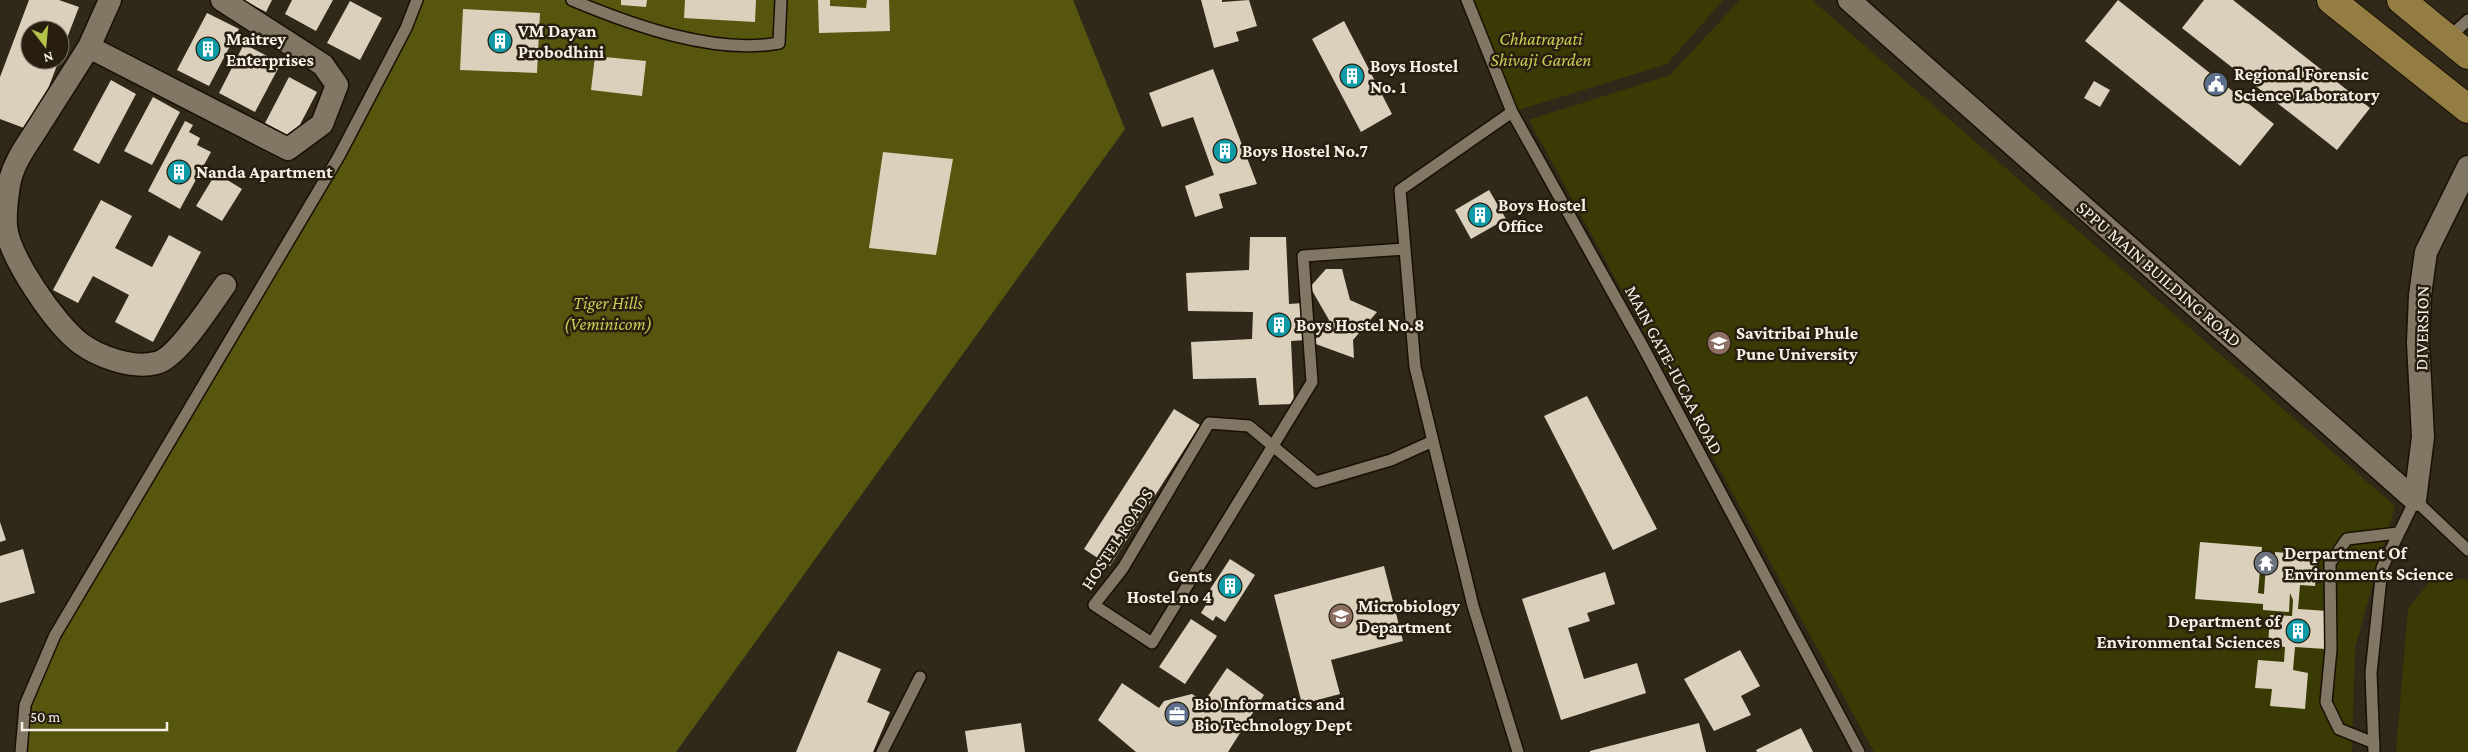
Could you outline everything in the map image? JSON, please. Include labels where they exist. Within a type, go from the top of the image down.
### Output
[{"type":"main road","points":[[2331,0],[2468,109]]},
{"type":"main road","points":[[2401,0],[2458,47]]},
{"type":"street","points":[[110,0],[89,47],[18,159],[10,182],[3,208],[8,234],[22,270],[64,327],[80,343],[105,357],[137,364],[156,363],[172,356],[225,285]]},
{"type":"street","points":[[89,47],[288,150],[322,124],[336,85],[323,65],[222,0]]},
{"type":"street","name":"SPPU MAIN BUILDING ROAD","points":[[1849,0],[2415,500]]},
{"type":"street","name":"DIVERSION","points":[[2415,500],[2423,437],[2418,343],[2420,294],[2426,252],[2468,167]]},
{"type":"lane","points":[[21,752],[25,705],[55,635],[339,156],[406,28],[417,0]]},
{"type":"lane","points":[[572,0],[632,24],[687,38],[761,46],[779,43],[781,0]]},
{"type":"lane","name":"MAIN GATE-IUCAA ROAD","points":[[1467,0],[1512,112],[1643,347],[1859,752]]},
{"type":"lane","points":[[2458,47],[2468,20]]},
{"type":"lane","points":[[1512,112],[1400,190],[1415,368],[1473,606],[1518,752]]},
{"type":"lane","name":"HOSTEL ROADS","points":[[1274,446],[1249,426],[1209,424],[1122,568],[1094,605],[1152,643],[1274,446],[1312,382],[1303,256],[1405,249]]},
{"type":"lane","points":[[1274,446],[1316,482],[1391,460],[1433,441]]},
{"type":"lane","points":[[2374,748],[2372,673],[2382,568],[2415,500]]},
{"type":"lane","name":"SPPU MAIN BUILDING ROAD","points":[[2415,500],[2468,550]]},
{"type":"lane","points":[[2374,748],[2339,729],[2326,702],[2332,649],[2330,563],[2347,539],[2398,533]]},
{"type":"lane","points":[[882,752],[920,677]]},
{"type":"green space","name":"Tiger Hills (Veminicom)","points":[[417,0],[1073,0],[1125,129],[676,752],[21,752],[25,705],[55,635],[339,156]]},
{"type":"green space","name":"Chhatrapati Shivaji Garden","points":[[1467,0],[1723,0],[1667,64],[1512,112]]},
{"type":"green space","points":[[1740,0],[1812,0],[2395,506],[2355,647],[2352,752],[1874,752],[1529,120],[1670,75]]},
{"type":"green space","points":[[2468,579],[2468,752],[2396,752],[2408,609],[2431,580]]},
{"type":"building","points":[[29,0],[59,0],[79,7],[70,30],[70,20],[21,20]]},
{"type":"building","points":[[243,0],[272,0],[266,12]]},
{"type":"building","points":[[292,0],[333,0],[316,31],[285,14]]},
{"type":"building","points":[[621,0],[647,0],[646,7],[621,5]]},
{"type":"building","points":[[685,0],[756,0],[755,22],[684,18]]},
{"type":"building","points":[[818,0],[830,0],[830,6],[866,8],[867,0],[889,0],[890,31],[819,33]]},
{"type":"building","points":[[1201,0],[1222,0],[1222,2],[1249,0],[1257,26],[1236,32],[1239,41],[1214,48]]},
{"type":"building","points":[[2118,0],[2274,124],[2240,166],[2085,41]]},
{"type":"building","points":[[2204,0],[2233,0],[2370,108],[2337,150],[2182,28]]},
{"type":"building","points":[[350,1],[382,18],[360,60],[327,43]]},
{"type":"building","name":"VM Dayan Probodhini","points":[[463,9],[540,13],[537,73],[460,70]]},
{"type":"building","name":"Maitrey Enterprises","points":[[207,13],[239,29],[209,86],[177,70]]},
{"type":"building","name":"Boys Hostel No. 1","points":[[1344,21],[1392,114],[1361,132],[1312,39]]},
{"type":"building","points":[[20,24],[20,70],[55,70],[32,131],[0,119],[0,77]]},
{"type":"building","points":[[244,44],[281,63],[255,112],[219,93]]},
{"type":"building","points":[[595,56],[646,61],[642,96],[591,90]]},
{"type":"building","name":"Boys Hostel No.7","points":[[1213,69],[1257,184],[1219,194],[1223,208],[1195,217],[1185,186],[1214,175],[1193,117],[1162,127],[1149,93]]},
{"type":"building","points":[[289,77],[317,92],[293,138],[265,123]]},
{"type":"building","points":[[111,80],[136,94],[99,164],[73,150]]},
{"type":"building","points":[[2094,81],[2110,90],[2100,107],[2084,98]]},
{"type":"building","points":[[153,97],[180,112],[152,165],[124,151]]},
{"type":"building","name":"Nanda Apartment","points":[[185,121],[193,125],[189,132],[200,138],[197,145],[211,152],[180,209],[148,191]]},
{"type":"building","points":[[883,152],[953,159],[936,255],[869,248]]},
{"type":"building","points":[[216,173],[242,189],[222,221],[196,206]]},
{"type":"building","name":"Boys Hostel Office","points":[[1489,190],[1506,219],[1471,239],[1455,210]]},
{"type":"building","points":[[101,200],[132,216],[115,248],[152,267],[169,235],[201,252],[153,342],[115,322],[129,295],[93,276],[78,303],[53,290]]},
{"type":"building","name":"Boys Hostel No.8","points":[[1250,237],[1286,237],[1289,304],[1303,303],[1306,340],[1291,341],[1294,404],[1259,405],[1256,378],[1193,379],[1191,342],[1252,339],[1253,312],[1188,311],[1186,273],[1249,270]]},
{"type":"building","points":[[1326,269],[1342,269],[1350,300],[1377,312],[1353,340],[1354,358],[1313,343],[1329,320],[1310,287]]},
{"type":"building","points":[[1587,396],[1657,529],[1613,550],[1544,416]]},
{"type":"building","points":[[1174,409],[1200,425],[1110,566],[1084,549]]},
{"type":"building","points":[[0,522],[6,540],[0,542]]},
{"type":"building","name":"Department of Environmental Sciences","points":[[2200,542],[2262,547],[2258,593],[2264,594],[2266,563],[2275,564],[2275,552],[2318,555],[2315,586],[2300,585],[2298,609],[2328,611],[2326,649],[2295,647],[2293,670],[2308,673],[2305,709],[2270,706],[2272,689],[2255,688],[2258,660],[2284,662],[2285,647],[2268,645],[2270,615],[2292,616],[2293,600],[2290,593],[2289,612],[2263,610],[2263,604],[2195,599]]},
{"type":"building","points":[[23,549],[35,593],[0,603],[0,556]]},
{"type":"building","name":"Gents Hostel no 4","points":[[1230,559],[1255,575],[1225,622],[1216,616],[1213,621],[1201,613],[1207,603],[1203,600]]},
{"type":"building","points":[[1384,566],[1403,641],[1331,660],[1340,694],[1302,704],[1274,595]]},
{"type":"building","points":[[1605,572],[1615,604],[1587,613],[1590,621],[1568,628],[1584,679],[1637,663],[1646,693],[1561,720],[1522,599]]},
{"type":"building","points":[[1191,619],[1217,636],[1185,684],[1159,667]]},
{"type":"building","points":[[1740,650],[1760,686],[1741,696],[1751,715],[1714,731],[1684,679]]},
{"type":"building","points":[[838,651],[881,669],[867,702],[890,712],[873,752],[796,752]]},
{"type":"building","name":"Bio Informatics and Bio Technology Dept","points":[[1227,668],[1264,695],[1228,752],[1136,752],[1098,720],[1122,683],[1159,708],[1164,701],[1192,694],[1204,702]]},
{"type":"building","points":[[1021,723],[1025,752],[968,752],[965,731]]},
{"type":"building","points":[[1699,723],[1706,752],[1590,752],[1590,751]]},
{"type":"building","points":[[1801,728],[1813,752],[1757,752],[1756,750]]},
{"type":"place","name":"VM Dayan Probodhini","points":[[500,41]]},
{"type":"place","name":"Maitrey Enterprises","points":[[208,49]]},
{"type":"place","name":"Boys Hostel No. 1","points":[[1352,76]]},
{"type":"place","name":"Regional Forensic Science Laboratory","points":[[2216,84]]},
{"type":"place","name":"Boys Hostel No.7","points":[[1225,151]]},
{"type":"place","name":"Nanda Apartment","points":[[179,172]]},
{"type":"place","name":"Boys Hostel Office","points":[[1480,215]]},
{"type":"place","name":"Boys Hostel No.8","points":[[1279,325]]},
{"type":"place","name":"Savitribai Phule Pune University","points":[[1719,343]]},
{"type":"place","name":"Derpartment Of Environments Science","points":[[2266,563]]},
{"type":"place","name":"Gents Hostel no 4","points":[[1230,586]]},
{"type":"place","name":"Microbiology Department","points":[[1341,616]]},
{"type":"place","name":"Department of Environmental Sciences","points":[[2298,631]]},
{"type":"place","name":"Bio Informatics and Bio Technology Dept","points":[[1177,714]]}]
